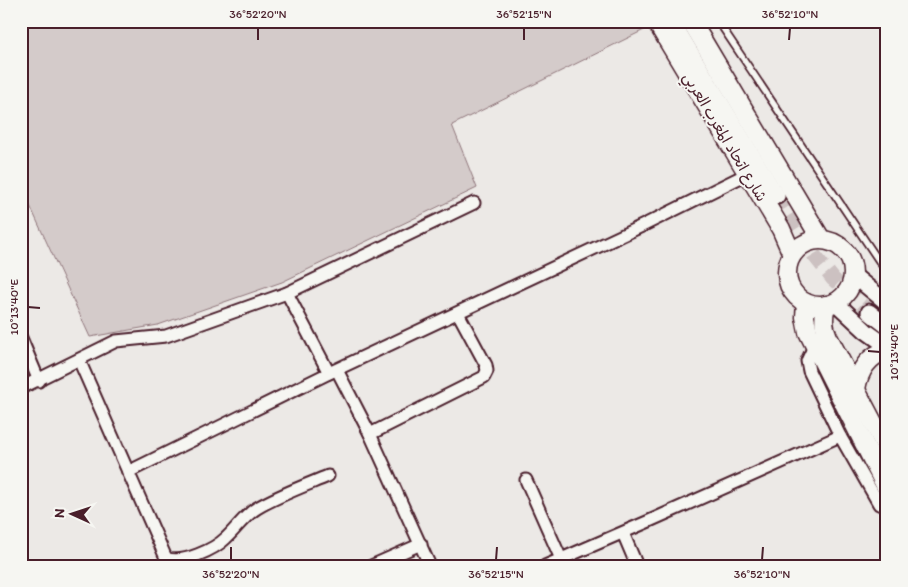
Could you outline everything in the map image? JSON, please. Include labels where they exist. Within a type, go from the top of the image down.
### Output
[{"type":"main road","name":"شارع اتحاد المغرب العربي","points":[[656,21],[782,229],[792,254]]},
{"type":"main road","name":"شارع اتحاد المغرب العربي","points":[[691,21],[821,239]]},
{"type":"main road","points":[[831,304],[816,306],[806,303],[798,297],[788,282],[788,263],[792,254],[808,242],[821,239],[838,245],[845,251],[852,266],[853,275],[847,291],[831,304],[823,316],[824,327],[887,449]]},
{"type":"main road","points":[[806,303],[805,317],[808,332],[887,488]]},
{"type":"main road","points":[[856,389],[863,367],[871,359],[887,350]]},
{"type":"street","points":[[672,21],[777,196]]},
{"type":"street","points":[[128,472],[333,371],[747,174]]},
{"type":"street","points":[[21,388],[116,341],[166,336],[286,293],[474,203]]},
{"type":"street","points":[[853,275],[887,303]]},
{"type":"street","points":[[286,293],[370,434],[430,566]]},
{"type":"street","points":[[831,304],[887,346]]},
{"type":"street","points":[[869,312],[887,326]]},
{"type":"street","points":[[370,434],[484,377],[487,371],[486,365],[458,313]]},
{"type":"street","points":[[21,338],[39,380]]},
{"type":"street","points":[[815,344],[807,361],[809,371],[840,436],[879,504],[887,507]]},
{"type":"street","points":[[79,360],[166,558],[171,560],[197,561],[225,539],[254,509],[328,476]]},
{"type":"street","points":[[545,566],[840,436]]},
{"type":"street","points":[[526,480],[561,559]]},
{"type":"street","points":[[623,533],[637,566]]},
{"type":"street","points":[[371,566],[421,544]]},
{"type":"lane","points":[[718,21],[887,273]]},
{"type":"shaded area","points":[[21,21],[641,21],[646,29],[452,125],[477,188],[282,282],[158,325],[90,337],[21,186]]},
{"type":"tunnel","points":[[777,196],[814,255],[833,279],[869,312]]}]
